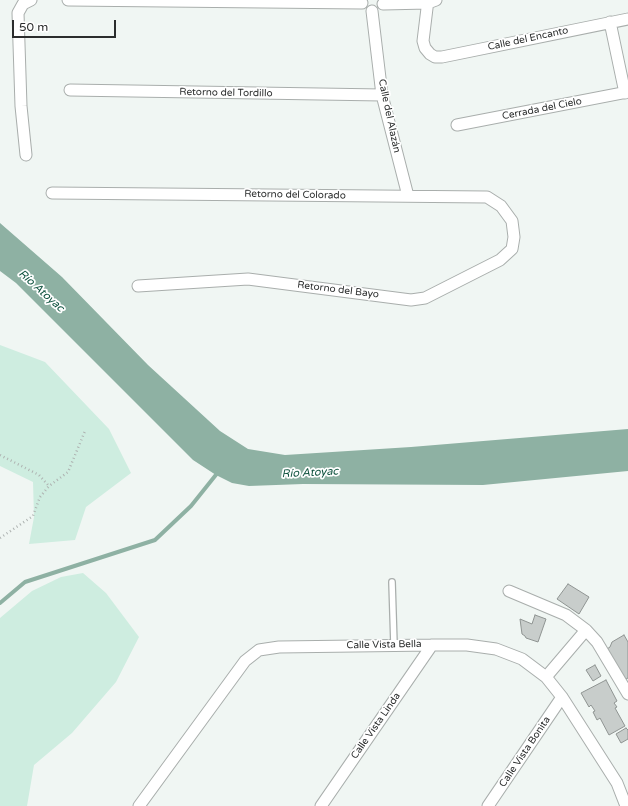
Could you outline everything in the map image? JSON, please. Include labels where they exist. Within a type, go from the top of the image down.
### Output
[{"type":"street","points":[[26,154],[21,106],[18,13],[23,4],[31,0]]},
{"type":"street","points":[[68,0],[362,1],[366,9],[372,11],[379,10],[383,2],[430,1]]},
{"type":"street","name":"Calle del Encanto","points":[[430,1],[423,41],[425,48],[435,57],[442,57],[628,19]]},
{"type":"street","name":"Calle del Alazán","points":[[372,11],[382,95],[408,196]]},
{"type":"street","points":[[610,22],[627,92]]},
{"type":"street","name":"Retorno del Tordillo","points":[[70,90],[382,95]]},
{"type":"street","name":"Cerrada del Cielo","points":[[457,125],[627,92]]},
{"type":"street","name":"Retorno del Colorado","points":[[52,193],[487,197],[501,206],[512,221],[514,237]]},
{"type":"street","name":"Retorno del Bayo","points":[[138,286],[248,279],[411,300],[425,298],[500,260],[512,249],[514,237]]},
{"type":"street","points":[[509,591],[566,615],[586,630],[597,642],[628,694]]},
{"type":"street","points":[[546,677],[586,630]]},
{"type":"street","name":"Calle Vista Bella","points":[[139,806],[244,661],[259,650],[279,647],[394,645],[467,645],[496,649],[522,659],[546,677],[562,697],[617,783],[626,806]]},
{"type":"street","name":"Calle Vista Linda","points":[[320,806],[432,645]]},
{"type":"street","name":"Calle Vista Bonita","points":[[488,806],[562,697]]},
{"type":"lane","points":[[392,582],[394,645]]},
{"type":"path","points":[[0,538],[33,516],[40,497],[49,486],[68,472],[85,431]]},
{"type":"path","points":[[0,455],[39,475],[49,486]]},
{"type":"shaded area","points":[[0,345],[45,362],[109,429],[131,473],[86,507],[75,540],[29,544],[34,517],[33,482],[0,466]]},
{"type":"shaded area","points":[[83,573],[106,593],[139,637],[116,682],[72,733],[34,765],[27,806],[0,806],[0,618],[32,591],[61,577]]},
{"type":"water","name":"Río Atoyac","points":[[0,223],[62,277],[148,365],[220,431],[248,449],[285,455],[411,447],[628,429],[628,471],[483,485],[303,484],[249,486],[232,483],[216,475],[193,460],[16,283],[0,271]]},
{"type":"building","points":[[568,584],[589,597],[579,614],[557,599]]},
{"type":"building","points":[[535,615],[546,619],[538,642],[526,638],[522,634],[520,619],[532,624]]},
{"type":"building","points":[[624,635],[628,642],[628,678],[624,680],[607,649],[610,647],[612,642]]},
{"type":"building","points":[[595,665],[601,676],[593,681],[586,670]]},
{"type":"building","points":[[606,680],[617,701],[614,703],[617,707],[615,708],[625,726],[609,735],[600,718],[597,720],[593,712],[595,711],[591,705],[589,707],[581,693]]},
{"type":"building","points":[[626,728],[628,730],[628,739],[621,743],[616,734]]},
{"type":"waterway","points":[[0,603],[25,582],[155,540],[191,506],[219,471]]}]
